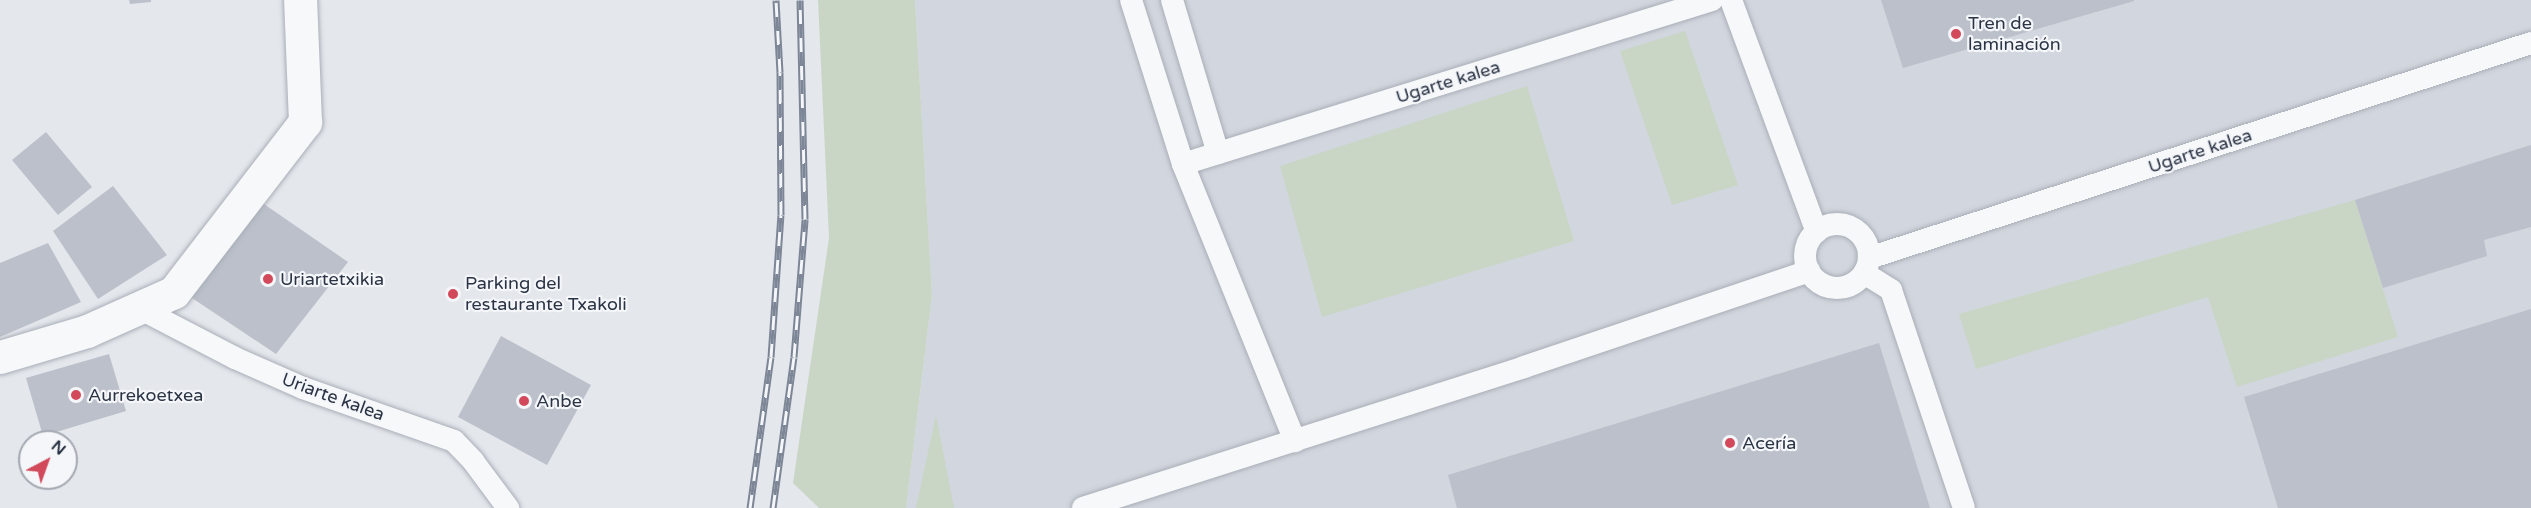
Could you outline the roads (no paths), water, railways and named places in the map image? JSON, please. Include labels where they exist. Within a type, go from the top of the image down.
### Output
[{"type":"street","points":[[0,357],[87,331],[174,292],[305,122],[300,0]]},
{"type":"lane","points":[[1131,0],[1183,164],[1295,441]]},
{"type":"lane","points":[[1172,0],[1218,153]]},
{"type":"lane","name":"Ugarte kalea","points":[[1183,164],[1712,0]]},
{"type":"lane","points":[[1731,0],[1816,232]]},
{"type":"lane","name":"Ugarte kalea","points":[[1809,271],[1822,284],[1841,288],[1850,286],[1867,266],[2531,43]]},
{"type":"lane","points":[[1083,508],[1295,441],[1809,271],[1806,250],[1816,232],[1826,226],[1846,225],[1863,238],[1867,266],[1891,290],[1964,508]]},
{"type":"lane","name":"Uriarte kalea","points":[[139,308],[225,353],[303,388],[454,441],[473,461],[508,508]]},
{"type":"railway","points":[[750,508],[771,357],[781,215],[780,72],[776,0]]},
{"type":"railway","points":[[773,508],[794,357],[805,219],[800,0]]},
{"type":"place","name":"Tren de laminación","points":[[1956,34]]},
{"type":"place","name":"Uriartetxikia","points":[[268,279]]},
{"type":"place","name":"Parking del restaurante Txakoli","points":[[453,294]]},
{"type":"place","name":"Aurrekoetxea","points":[[76,395]]},
{"type":"place","name":"Anbe","points":[[524,401]]},
{"type":"place","name":"Acería","points":[[1730,443]]}]
